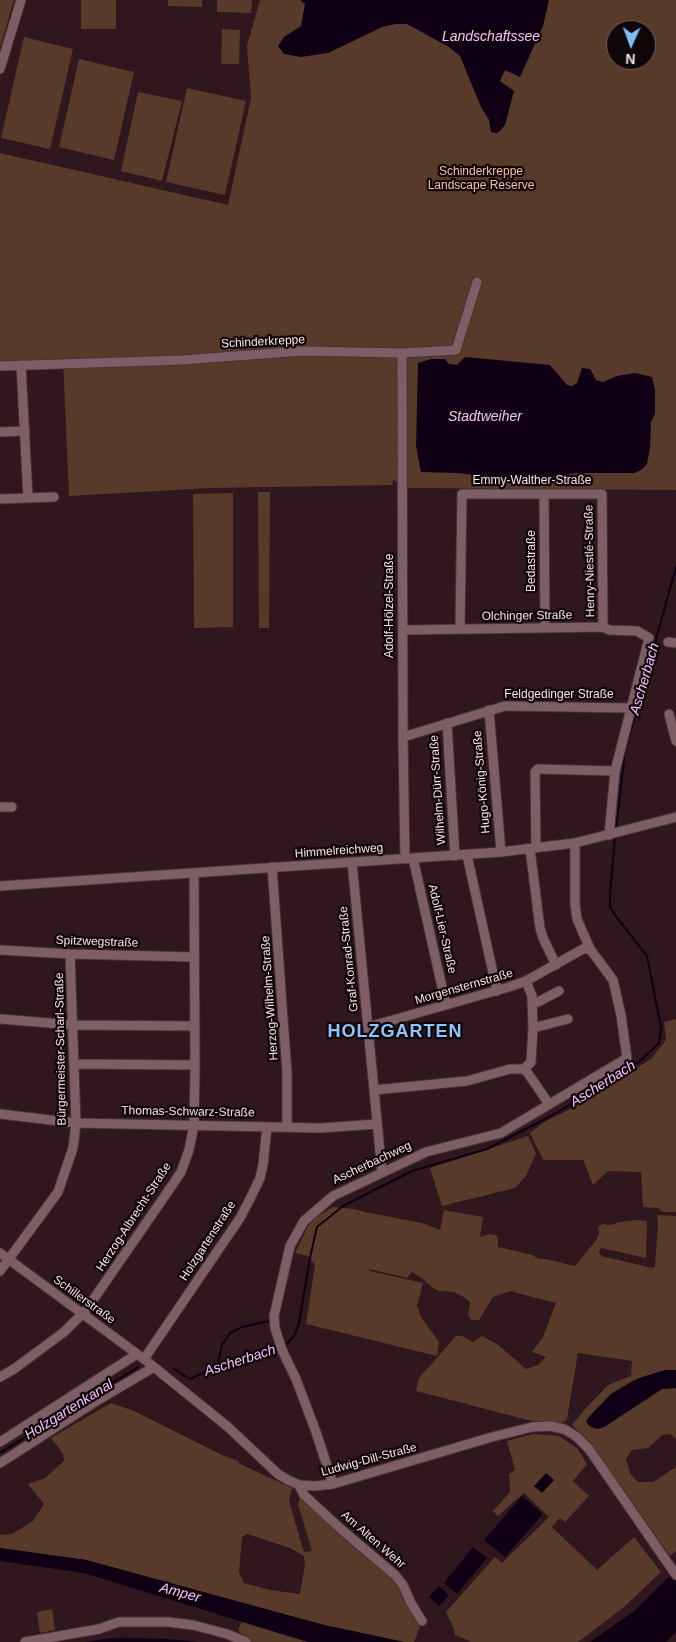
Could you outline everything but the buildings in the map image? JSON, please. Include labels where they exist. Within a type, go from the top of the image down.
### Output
[{"type":"street","points":[[0,70],[21,0]]},
{"type":"street","name":"Schinderkreppe","points":[[0,366],[182,360],[303,351],[402,353],[456,350],[477,282]]},
{"type":"street","name":"Adolf-Hölzel-Straße","points":[[402,353],[403,737],[409,858]]},
{"type":"street","points":[[21,365],[28,498]]},
{"type":"street","points":[[0,432],[25,431]]},
{"type":"street","name":"Emmy-Walther-Straße","points":[[460,629],[462,494],[602,494]]},
{"type":"street","name":"Bedastraße","points":[[544,494],[545,628]]},
{"type":"street","name":"Henry-Niestlé-Straße","points":[[602,494],[603,627]]},
{"type":"street","points":[[0,499],[54,497]]},
{"type":"street","name":"Olchinger Straße","points":[[403,630],[603,627],[609,630],[637,631],[648,638],[630,708]]},
{"type":"street","name":"Feldgedinger Straße","points":[[403,737],[505,706],[630,708]]},
{"type":"street","points":[[614,833],[615,771],[630,708]]},
{"type":"street","name":"Hugo-König-Straße","points":[[489,710],[501,852]]},
{"type":"street","points":[[669,714],[676,741]]},
{"type":"street","name":"Wilhelm-Dürr-Straße","points":[[447,723],[455,856]]},
{"type":"street","points":[[556,964],[540,928],[533,848],[535,772],[538,769],[615,771]]},
{"type":"street","points":[[0,807],[12,807]]},
{"type":"street","name":"Himmelreichweg","points":[[0,886],[501,852],[575,842],[676,817]]},
{"type":"street","points":[[575,842],[575,904],[577,919],[590,949]]},
{"type":"street","points":[[467,855],[497,991]]},
{"type":"street","name":"Adolf-Lier-Straße","points":[[409,858],[446,1005]]},
{"type":"street","name":"Graf-Konrad-Straße","points":[[352,862],[382,1173]]},
{"type":"street","name":"Herzog-Wilhelm-Straße","points":[[272,867],[287,1064],[287,1127]]},
{"type":"street","name":"Herzog-Albrecht-Straße","points":[[0,1377],[14,1369],[64,1332],[82,1314],[118,1265],[179,1174],[190,1148],[194,1125],[195,1066],[194,873]]},
{"type":"street","name":"Morgensternstraße","points":[[368,1027],[526,981],[583,949],[590,949]]},
{"type":"street","name":"Ascherbachweg","points":[[333,1484],[306,1403],[281,1347],[275,1328],[274,1316],[290,1246],[304,1220],[333,1196],[426,1152],[501,1133],[627,1058],[621,1015],[612,980],[590,949]]},
{"type":"street","name":"Spitzwegstraße","points":[[0,950],[194,957]]},
{"type":"street","name":"Bürgermeister-Scharl-Straße","points":[[0,1271],[58,1192],[73,1148],[76,1123],[70,954]]},
{"type":"street","points":[[524,1070],[531,1062],[533,1028],[532,996],[526,981]]},
{"type":"street","points":[[532,1002],[538,1002],[558,991]]},
{"type":"street","points":[[533,1028],[568,1019]]},
{"type":"street","points":[[0,1020],[74,1025],[195,1026]]},
{"type":"street","points":[[74,1064],[195,1066]]},
{"type":"street","points":[[374,1090],[467,1081],[510,1069],[524,1070],[549,1104]]},
{"type":"street","name":"Thomas-Schwarz-Straße","points":[[0,1114],[76,1123],[321,1128],[377,1124]]},
{"type":"street","name":"Holzgartenstraße","points":[[141,1357],[240,1218],[260,1178],[267,1127]]},
{"type":"street","name":"Schillerstraße","points":[[0,1253],[154,1367]]},
{"type":"street","points":[[0,1442],[141,1357]]},
{"type":"street","points":[[0,1463],[98,1400],[154,1367]]},
{"type":"street","name":"Ludwig-Dill-Straße","points":[[154,1367],[228,1427],[272,1470],[300,1485],[333,1484],[524,1429],[538,1426],[559,1428],[573,1434],[589,1450],[673,1571]]},
{"type":"street","name":"Am Alten Wehr","points":[[300,1485],[304,1495],[342,1530],[389,1568],[403,1585],[422,1621]]},
{"type":"street","points":[[25,1642],[80,1633],[119,1622],[168,1622],[192,1625],[227,1634],[246,1642]]},
{"type":"green space","points":[[0,0],[14,0],[0,48]]},
{"type":"green space","points":[[81,0],[116,0],[116,29],[81,29]]},
{"type":"green space","points":[[168,0],[202,0],[202,7],[168,6]]},
{"type":"green space","points":[[217,0],[252,0],[251,13],[217,12]]},
{"type":"green space","name":"Schinderkreppe Landscape Reserve","points":[[260,0],[676,0],[676,490],[410,488],[393,480],[392,485],[210,488],[69,496],[63,360],[0,361],[0,153],[228,205],[251,98],[247,46]]},
{"type":"green space","points":[[222,29],[240,30],[239,64],[221,64]]},
{"type":"green space","points":[[24,37],[73,49],[50,149],[1,138]]},
{"type":"green space","points":[[79,59],[134,72],[114,160],[59,147]]},
{"type":"green space","points":[[187,88],[246,101],[225,195],[166,182]]},
{"type":"green space","points":[[138,92],[182,101],[162,181],[121,171]]},
{"type":"green space","points":[[258,492],[270,492],[269,628],[259,628]]},
{"type":"green space","points":[[233,493],[233,627],[194,628],[193,494]]},
{"type":"green space","points":[[676,1019],[676,1212],[663,1212],[658,1208],[643,1207],[641,1172],[608,1171],[593,1185],[583,1160],[543,1160],[530,1133],[544,1122],[572,1108],[651,1059],[666,1040],[664,1022]]},
{"type":"green space","points":[[528,1136],[536,1154],[526,1176],[515,1188],[442,1206],[430,1168]]},
{"type":"green space","points":[[333,1207],[354,1209],[422,1223],[440,1230],[444,1210],[483,1217],[480,1237],[489,1234],[496,1235],[498,1247],[532,1255],[539,1259],[575,1266],[597,1239],[598,1227],[603,1224],[610,1225],[637,1220],[647,1221],[646,1258],[601,1248],[599,1252],[601,1256],[653,1268],[655,1266],[657,1215],[676,1216],[676,1370],[660,1371],[632,1381],[611,1394],[588,1418],[597,1429],[604,1427],[662,1389],[676,1388],[676,1439],[670,1434],[662,1435],[648,1448],[632,1450],[626,1459],[630,1473],[638,1482],[653,1482],[676,1467],[676,1551],[670,1556],[588,1440],[572,1425],[608,1385],[631,1376],[632,1361],[578,1353],[567,1419],[560,1424],[528,1420],[416,1391],[419,1378],[456,1336],[462,1336],[473,1342],[482,1336],[497,1344],[526,1369],[538,1365],[546,1357],[532,1352],[543,1337],[556,1303],[510,1291],[493,1297],[479,1320],[471,1320],[468,1315],[470,1302],[462,1296],[453,1292],[439,1291],[412,1272],[407,1278],[369,1269],[370,1271],[423,1283],[417,1306],[421,1317],[439,1342],[437,1356],[306,1324],[315,1265],[308,1256],[295,1253],[311,1220]]},
{"type":"green space","points":[[111,1403],[134,1411],[292,1488],[289,1501],[304,1552],[312,1551],[298,1504],[300,1498],[304,1496],[398,1583],[421,1624],[414,1642],[404,1642],[324,1625],[86,1560],[0,1548],[0,1535],[12,1534],[33,1521],[44,1504],[28,1484],[45,1478],[64,1461],[63,1454],[51,1438]],"holes":[[[247,1534],[290,1548],[304,1556],[305,1564],[300,1594],[270,1590],[244,1583],[239,1572],[242,1537]]]},
{"type":"green space","points":[[533,1434],[559,1436],[577,1448],[587,1464],[573,1481],[589,1496],[565,1522],[560,1518],[552,1527],[597,1570],[634,1537],[661,1572],[624,1607],[577,1642],[472,1642],[455,1635],[446,1612],[495,1557],[502,1563],[549,1517],[524,1493],[498,1516],[493,1511],[510,1492],[509,1474],[515,1470],[507,1441]]},
{"type":"green space","points":[[52,1609],[55,1630],[40,1633],[37,1612]]},
{"type":"green space","points":[[242,1622],[308,1642],[247,1642],[248,1638],[239,1632]]},
{"type":"water","name":"Landschaftssee","points":[[300,0],[549,0],[543,26],[520,77],[505,70],[500,81],[514,91],[505,125],[496,133],[491,132],[489,120],[481,107],[460,56],[449,47],[407,24],[382,27],[328,53],[301,57],[284,54],[278,46],[284,37],[301,26],[305,4]]},
{"type":"water","name":"Stadtweiher","points":[[465,357],[550,365],[567,385],[572,386],[577,383],[582,368],[590,369],[596,380],[603,382],[617,376],[635,373],[652,377],[655,390],[655,414],[651,422],[647,464],[641,470],[634,473],[578,473],[550,476],[481,476],[421,472],[416,446],[418,363],[431,359],[445,359],[449,364],[457,365]]},
{"type":"water","points":[[666,1370],[676,1370],[676,1388],[662,1389],[604,1427],[597,1429],[589,1426],[586,1421],[588,1418],[611,1394],[639,1378]]},
{"type":"water","points":[[546,1473],[554,1480],[542,1493],[534,1486]]},
{"type":"water","points":[[522,1496],[543,1514],[505,1557],[484,1540]]},
{"type":"water","points":[[473,1547],[487,1558],[457,1594],[444,1583]]},
{"type":"water","name":"Amper","points":[[0,1548],[86,1560],[324,1625],[404,1642],[308,1642],[84,1573],[0,1561]]},
{"type":"water","points":[[676,1570],[676,1632],[666,1642],[590,1642],[633,1612]]},
{"type":"water","points":[[439,1586],[449,1595],[439,1606],[429,1597]]},
{"type":"water","points":[[121,1638],[166,1639],[201,1642],[86,1642]]},
{"type":"waterway","name":"Ascherbach","points":[[616,830],[625,751],[676,567]]},
{"type":"waterway","name":"Ascherbach","points":[[284,1346],[294,1336],[299,1323],[317,1227],[343,1206],[412,1171],[487,1149],[547,1118],[630,1070],[659,1043],[661,1027],[647,956],[610,907],[615,837]]},
{"type":"waterway","points":[[217,1367],[222,1345],[230,1333],[242,1327],[269,1321]]},
{"type":"waterway","name":"Ascherbach","points":[[174,1369],[190,1379],[209,1370],[278,1350]]},
{"type":"waterway","name":"Holzgartenkanal","points":[[0,1453],[138,1367]]},
{"type":"district","name":"HOLZGARTEN","points":[[395,1032]]}]
